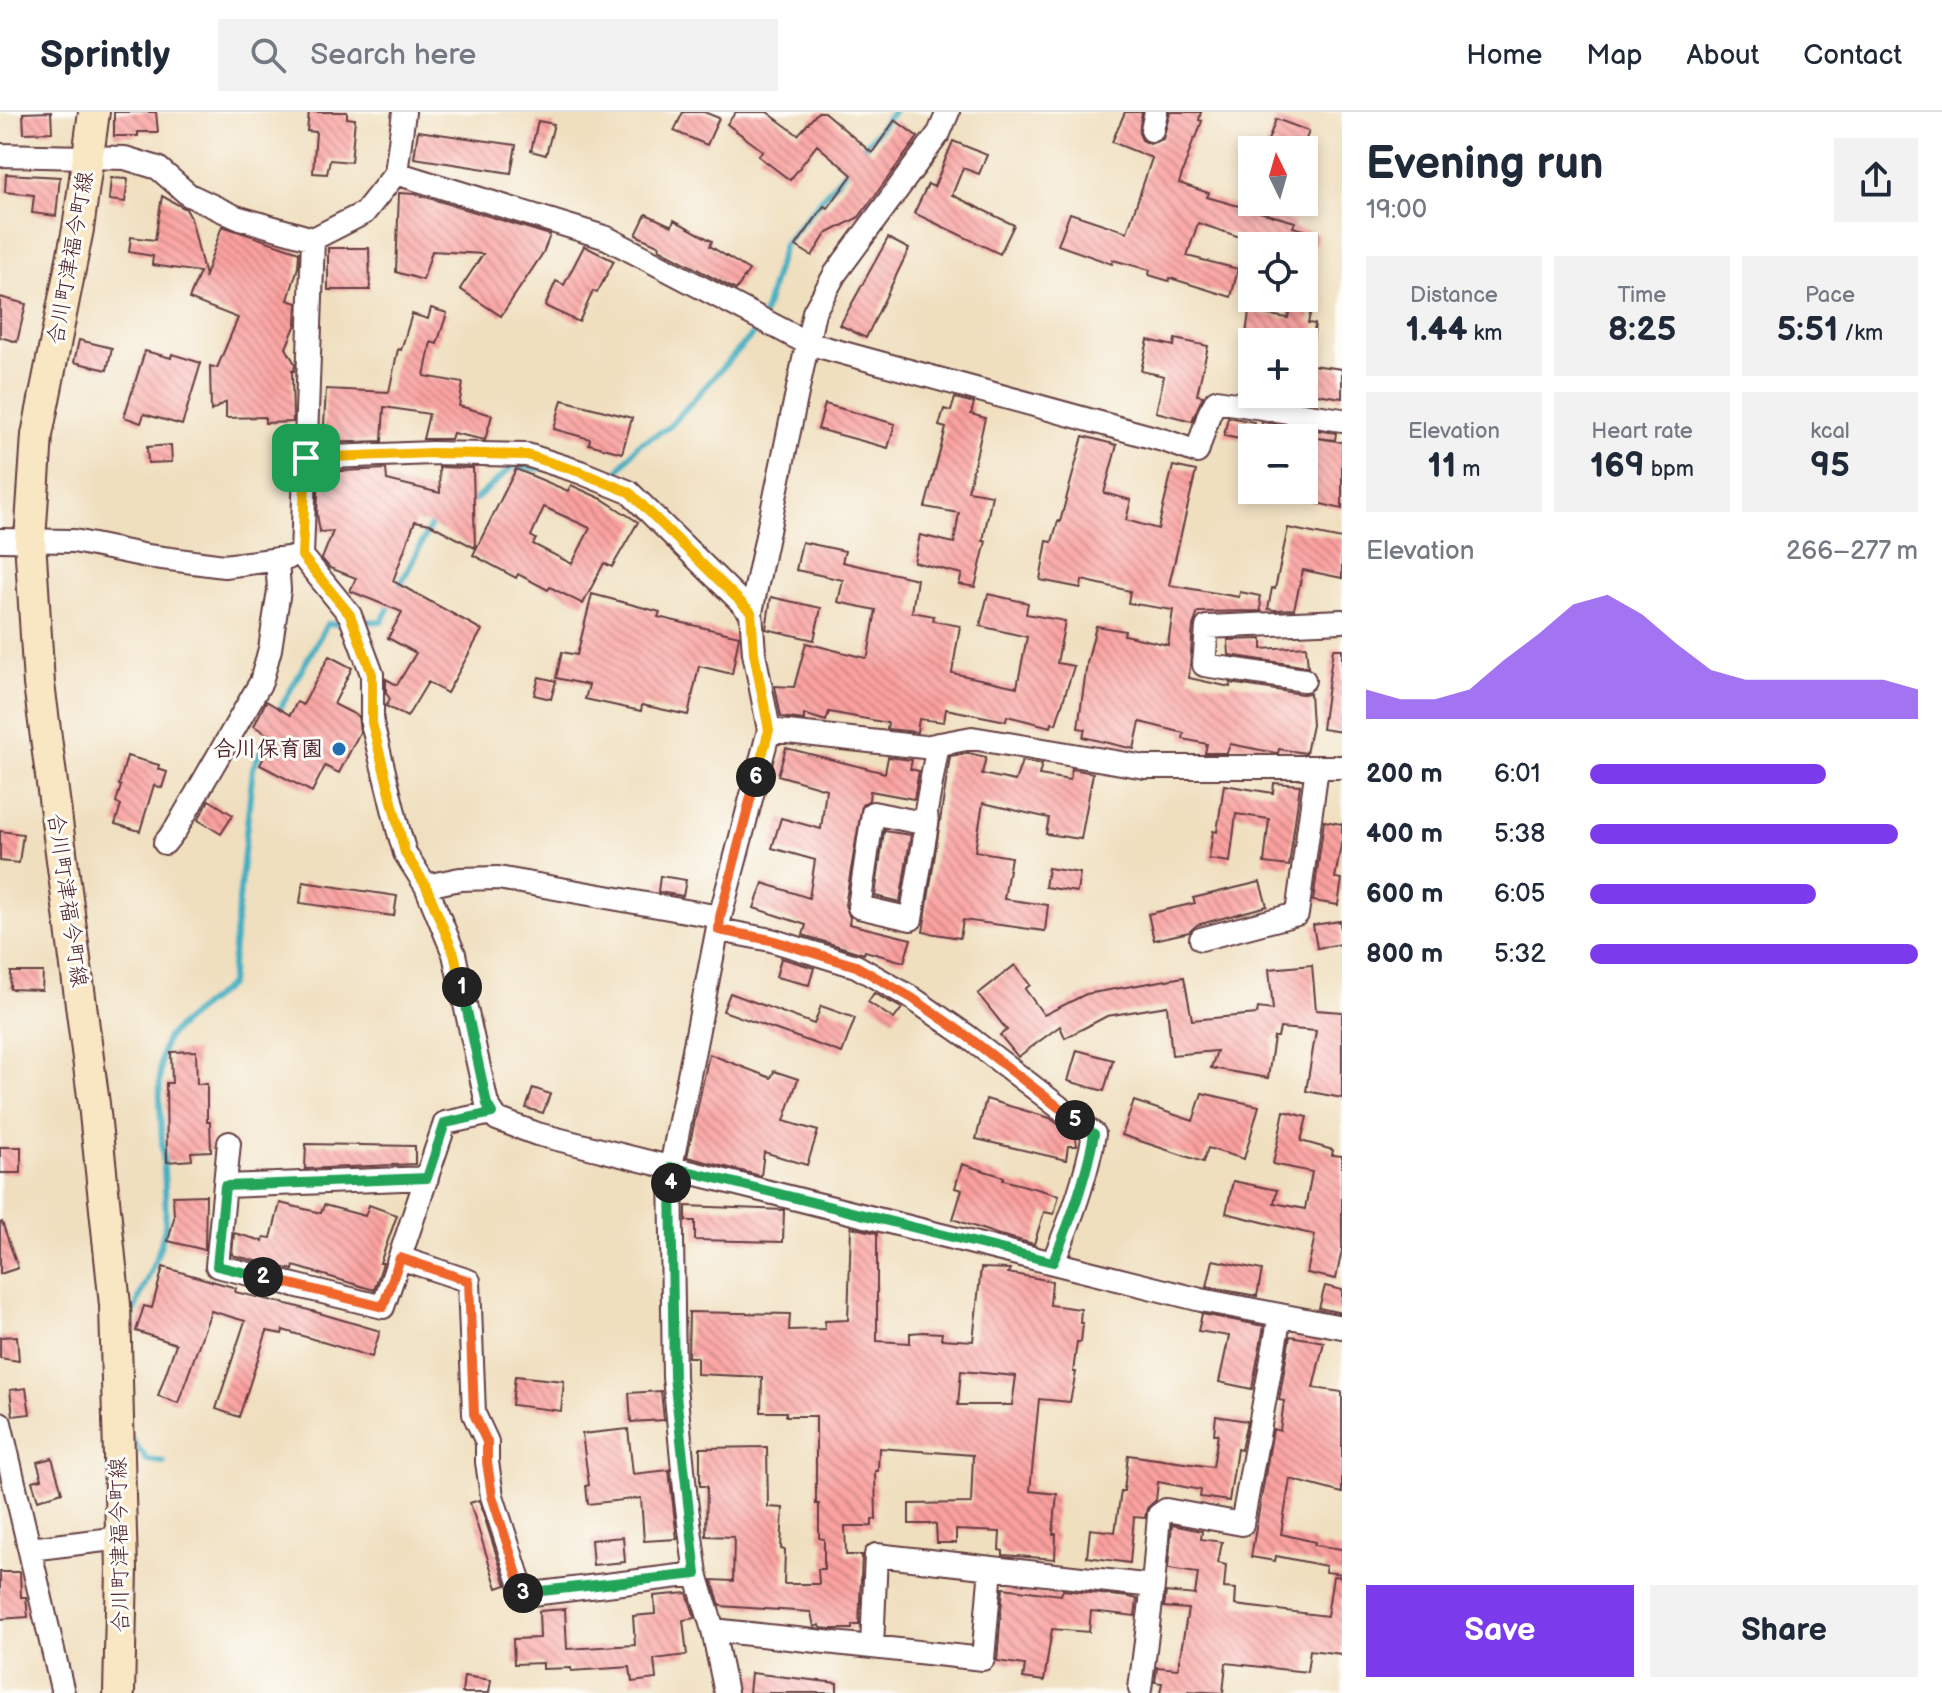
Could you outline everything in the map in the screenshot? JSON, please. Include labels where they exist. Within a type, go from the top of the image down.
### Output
[{"type":"street","name":"合川町津福今町線","points":[[94,112],[67,287],[15,540],[39,684],[94,1104],[115,1305],[121,1538],[119,1693]]},
{"type":"street","points":[[0,155],[125,158],[158,168],[189,195],[236,217],[313,239],[364,213],[396,173],[404,112]]},
{"type":"street","points":[[726,1693],[713,1630],[696,1574],[674,1377],[671,1167],[719,924],[769,730],[754,653],[751,612],[814,312],[835,274],[939,133],[948,112]]},
{"type":"street","points":[[396,173],[607,238],[807,343],[1197,452],[1216,401],[1342,420]]},
{"type":"street","points":[[313,239],[302,556],[350,615],[372,674],[372,723],[401,841],[426,886],[454,954],[487,1104],[497,1119],[537,1134],[1201,1300],[1342,1327]]},
{"type":"street","points":[[306,458],[432,453],[527,455],[580,472],[629,492],[751,612]]},
{"type":"street","points":[[15,540],[74,541],[147,556],[224,566],[302,556]]},
{"type":"street","points":[[165,843],[261,682],[279,590],[277,559]]},
{"type":"street","points":[[1304,680],[1204,665],[1207,627],[1342,621]]},
{"type":"street","points":[[769,730],[924,747],[972,738],[1145,767],[1342,767]]},
{"type":"street","points":[[927,824],[873,813],[859,907],[911,919],[927,824],[926,811],[938,744]]},
{"type":"street","points":[[1201,939],[1297,914],[1317,767]]},
{"type":"street","points":[[426,886],[460,879],[498,878],[719,924],[856,966],[912,998],[967,1036],[1094,1134],[1073,1216],[1053,1262]]},
{"type":"street","points":[[229,1143],[217,1266],[383,1307],[445,1123],[492,1113]]},
{"type":"street","points":[[225,1186],[427,1178]]},
{"type":"street","points":[[400,1258],[469,1281],[474,1414],[487,1442],[492,1496],[524,1595],[696,1574]]},
{"type":"street","points":[[1140,1689],[1159,1515],[1166,1510],[1242,1524],[1280,1315]]},
{"type":"street","points":[[0,1423],[63,1693]]},
{"type":"street","points":[[30,1549],[121,1538]]},
{"type":"street","points":[[872,1647],[876,1555],[1153,1586]]},
{"type":"street","points":[[713,1630],[983,1659],[991,1568]]},
{"type":"building","points":[[51,112],[52,132],[24,133],[23,113]]},
{"type":"building","points":[[114,112],[156,112],[158,132],[114,136]]},
{"type":"building","points":[[309,112],[347,112],[347,118],[355,119],[351,162],[330,160],[327,174],[313,173],[316,132],[307,131]]},
{"type":"building","points":[[683,112],[704,112],[719,118],[707,145],[674,131]]},
{"type":"building","points":[[736,112],[767,112],[798,135],[818,112],[824,112],[872,153],[895,120],[918,137],[859,217],[826,234],[812,256],[796,246],[824,206],[828,208],[852,175],[817,145],[790,180],[758,156],[763,151],[727,124]]},
{"type":"building","points":[[1125,112],[1142,112],[1139,133],[1142,140],[1150,144],[1163,139],[1170,112],[1201,112],[1199,120],[1202,121],[1179,183],[1209,193],[1207,197],[1238,206],[1238,216],[1274,216],[1295,222],[1293,227],[1311,232],[1238,232],[1238,236],[1198,223],[1187,256],[1238,269],[1231,297],[1170,278],[1169,281],[1149,275],[1150,270],[1113,260],[1112,264],[1058,245],[1070,213],[1127,232],[1152,158],[1112,142]]},
{"type":"building","points":[[1276,119],[1309,131],[1307,136],[1270,136]]},
{"type":"building","points":[[538,121],[554,124],[546,155],[531,151]]},
{"type":"building","points":[[418,131],[516,145],[511,173],[414,158]]},
{"type":"building","points":[[953,141],[987,155],[979,174],[963,168],[952,195],[1014,225],[1000,254],[914,213],[928,184],[934,187]]},
{"type":"building","points":[[6,174],[60,177],[56,216],[32,213],[34,195],[5,192]]},
{"type":"building","points":[[111,178],[128,179],[125,202],[109,200]]},
{"type":"building","points":[[399,193],[416,194],[550,235],[543,253],[501,316],[460,289],[483,254],[432,251],[423,280],[396,272]]},
{"type":"building","points":[[162,196],[186,209],[191,218],[205,276],[222,226],[299,252],[288,300],[297,303],[296,324],[286,348],[295,364],[292,371],[293,422],[265,423],[265,417],[226,418],[226,402],[211,411],[210,366],[217,368],[238,318],[189,299],[200,272],[152,265],[153,256],[129,252],[131,237],[155,240]]},
{"type":"building","points":[[646,214],[672,226],[674,220],[712,241],[710,246],[749,270],[736,290],[636,235]]},
{"type":"building","points":[[888,238],[909,249],[866,338],[840,325]]},
{"type":"building","points":[[584,246],[614,261],[597,293],[593,291],[579,322],[545,306],[556,281],[564,285]]},
{"type":"building","points":[[328,248],[369,248],[370,290],[328,290]]},
{"type":"building","points":[[0,297],[26,304],[17,342],[0,337]]},
{"type":"building","points":[[431,308],[447,313],[437,344],[431,342],[424,376],[463,383],[459,406],[492,415],[485,440],[453,433],[451,439],[423,439],[429,414],[384,407],[382,441],[323,443],[326,389],[389,392],[398,349],[401,350],[412,314],[428,319]]},
{"type":"building","points":[[1249,312],[1288,318],[1289,312],[1311,312],[1308,323],[1315,324],[1315,328],[1247,328]]},
{"type":"building","points":[[1175,339],[1208,346],[1197,395],[1203,396],[1192,421],[1156,412],[1164,376],[1141,371],[1148,340],[1174,346]]},
{"type":"building","points":[[79,340],[112,348],[107,370],[74,362]]},
{"type":"building","points":[[145,351],[171,358],[172,354],[201,363],[182,425],[144,414],[141,423],[124,417]]},
{"type":"building","points":[[1318,366],[1342,369],[1342,398],[1318,394]]},
{"type":"building","points":[[955,398],[974,403],[971,414],[985,418],[968,491],[992,495],[983,541],[986,541],[975,587],[959,584],[962,574],[914,562],[920,535],[954,543],[959,513],[925,507],[946,428],[939,426],[944,409],[951,411]]},
{"type":"building","points":[[562,400],[632,418],[622,453],[589,444],[590,439],[554,429]]},
{"type":"building","points":[[825,404],[895,424],[888,448],[818,429]]},
{"type":"building","points":[[1228,417],[1254,422],[1238,424],[1238,439],[1224,436]]},
{"type":"building","points":[[1318,430],[1336,433],[1335,440],[1318,438]]},
{"type":"building","points":[[1083,436],[1117,445],[1104,493],[1131,500],[1126,520],[1158,529],[1173,466],[1196,471],[1169,585],[1239,597],[1240,592],[1260,596],[1261,611],[1198,612],[1193,626],[1189,678],[1230,687],[1230,683],[1310,693],[1312,725],[1306,753],[1279,749],[1276,753],[1230,744],[1227,753],[1205,753],[1207,744],[1183,739],[1184,733],[1140,722],[1134,749],[1083,737],[1085,729],[1078,728],[1087,663],[1096,626],[1125,631],[1124,635],[1168,645],[1173,610],[1128,603],[1130,591],[1082,580],[1081,588],[1040,580],[1047,541],[1052,542],[1060,522]]},
{"type":"building","points":[[1318,438],[1342,442],[1342,509],[1318,503]]},
{"type":"building","points":[[171,445],[172,462],[148,463],[147,447]]},
{"type":"building","points":[[439,467],[473,468],[475,548],[430,524],[415,521],[393,581],[482,630],[447,693],[428,682],[407,717],[386,706],[390,699],[386,693],[386,679],[397,685],[416,653],[388,638],[402,612],[350,591],[356,578],[330,568],[322,559],[333,531],[320,532],[317,514],[319,472],[386,469],[387,480],[440,493]]},
{"type":"building","points":[[516,469],[568,491],[571,485],[602,499],[638,522],[612,567],[604,563],[583,604],[518,574],[516,578],[473,555]],"holes":[[[544,507],[590,528],[572,564],[533,544],[536,539],[531,536]]]},
{"type":"building","points":[[1288,528],[1342,539],[1342,578],[1303,570],[1294,609],[1268,609],[1272,588],[1275,589]]},
{"type":"building","points":[[802,542],[845,551],[842,562],[917,579],[912,612],[934,616],[933,621],[960,626],[952,673],[1017,687],[1027,637],[980,626],[988,594],[1028,603],[1026,614],[1065,621],[1057,663],[1074,666],[1056,724],[1052,723],[1051,727],[1007,716],[1006,721],[946,709],[944,722],[919,719],[917,732],[887,729],[888,723],[829,712],[826,721],[804,714],[804,720],[781,717],[775,686],[794,687],[806,643],[865,658],[868,656],[876,610],[838,602],[843,580],[796,570]]},
{"type":"building","points":[[592,594],[660,612],[658,617],[739,636],[732,674],[699,666],[688,715],[642,705],[641,711],[585,699],[589,685],[556,678],[562,652],[577,655]]},
{"type":"building","points":[[771,597],[821,608],[814,640],[766,629]]},
{"type":"building","points":[[1262,639],[1262,649],[1306,646],[1308,667],[1229,655],[1228,640]]},
{"type":"building","points":[[1333,649],[1342,649],[1342,732],[1322,729]]},
{"type":"building","points":[[329,656],[352,668],[334,704],[358,716],[360,732],[339,773],[325,766],[312,792],[260,765],[273,738],[254,726],[266,701],[290,715],[297,702],[303,705]]},
{"type":"building","points":[[539,677],[556,681],[551,699],[534,695]]},
{"type":"building","points":[[786,748],[885,773],[888,757],[912,760],[910,769],[919,771],[914,799],[870,791],[869,800],[862,805],[845,905],[849,924],[911,939],[904,962],[865,951],[864,954],[803,935],[806,925],[754,908],[763,883],[809,898],[815,860],[772,848],[781,818],[821,829],[826,789],[778,775]]},
{"type":"building","points":[[968,753],[986,757],[982,774],[1015,781],[1022,761],[1042,764],[1039,775],[1070,780],[1072,769],[1093,773],[1081,839],[1046,834],[1049,818],[983,803],[975,851],[1011,857],[1004,899],[1048,905],[1045,931],[963,920],[960,938],[923,932],[950,756]]},
{"type":"building","points":[[127,756],[159,765],[158,769],[167,772],[162,788],[154,785],[140,831],[115,824],[121,805],[116,802],[119,785]]},
{"type":"building","points":[[1274,783],[1300,785],[1289,866],[1264,863],[1269,819],[1236,814],[1230,862],[1209,859],[1213,831],[1217,832],[1224,785],[1273,793]]},
{"type":"building","points":[[209,800],[233,815],[221,834],[198,820]]},
{"type":"building","points":[[1324,821],[1342,824],[1335,878],[1342,879],[1338,905],[1313,901]]},
{"type":"building","points":[[0,831],[23,834],[19,863],[0,861]]},
{"type":"building","points":[[884,831],[911,835],[900,902],[875,896]]},
{"type":"building","points":[[1048,868],[1080,873],[1077,892],[1045,887]]},
{"type":"building","points":[[660,876],[686,880],[683,896],[658,892]]},
{"type":"building","points":[[303,882],[397,896],[394,916],[300,903]]},
{"type":"building","points":[[1260,882],[1267,906],[1197,925],[1189,932],[1154,940],[1148,914],[1195,903],[1193,898]]},
{"type":"building","points":[[1340,921],[1342,944],[1317,948],[1313,925]]},
{"type":"building","points":[[781,958],[814,968],[809,985],[776,977]]},
{"type":"building","points":[[1015,965],[1030,985],[1025,989],[1044,1015],[1086,994],[1184,977],[1192,1020],[1257,1014],[1258,1008],[1273,1010],[1269,969],[1312,965],[1316,1010],[1342,1012],[1342,1098],[1306,1091],[1316,1031],[1280,1028],[1278,1037],[1274,1037],[1268,1078],[1211,1068],[1217,1051],[1172,1055],[1167,1006],[1107,1016],[1065,1038],[1060,1026],[1018,1057],[1000,1035],[1007,1030],[978,994]]},
{"type":"building","points":[[11,972],[43,972],[42,990],[10,989]]},
{"type":"building","points":[[730,993],[814,1024],[821,1006],[855,1018],[842,1053],[723,1011]]},
{"type":"building","points":[[874,993],[902,1008],[894,1019],[868,1002]]},
{"type":"building","points":[[1077,1050],[1113,1060],[1104,1091],[1068,1081]]},
{"type":"building","points":[[196,1051],[197,1084],[207,1084],[211,1151],[191,1152],[192,1160],[167,1162],[166,1083],[172,1083],[171,1052]]},
{"type":"building","points":[[709,1054],[771,1078],[774,1071],[798,1079],[784,1121],[818,1131],[807,1165],[764,1152],[761,1176],[687,1157]]},
{"type":"building","points":[[533,1088],[550,1094],[543,1113],[526,1108]]},
{"type":"building","points":[[1202,1093],[1259,1106],[1244,1159],[1208,1148],[1203,1162],[1122,1135],[1134,1101],[1193,1121]]},
{"type":"building","points":[[986,1099],[1050,1118],[1076,1138],[1077,1146],[1068,1146],[1066,1160],[976,1139]]},
{"type":"building","points":[[1284,1111],[1307,1117],[1301,1141],[1333,1150],[1332,1155],[1342,1156],[1342,1250],[1336,1279],[1307,1273],[1315,1235],[1226,1213],[1233,1181],[1277,1190],[1274,1203],[1305,1209],[1312,1172],[1273,1164]]},
{"type":"building","points":[[306,1144],[415,1146],[415,1164],[305,1169]]},
{"type":"building","points":[[0,1147],[21,1147],[21,1173],[0,1173]]},
{"type":"building","points":[[962,1164],[1004,1177],[1003,1180],[1059,1195],[1054,1214],[1044,1212],[1034,1244],[953,1219],[962,1190],[955,1188]]},
{"type":"building","points":[[206,1195],[205,1250],[168,1241],[174,1218],[173,1196]]},
{"type":"building","points":[[280,1203],[321,1213],[324,1205],[365,1216],[369,1205],[397,1215],[374,1290],[294,1266],[293,1270],[232,1255],[234,1233],[263,1241],[264,1237],[271,1238]]},
{"type":"building","points":[[686,1206],[784,1210],[783,1242],[695,1240],[695,1221],[686,1221]]},
{"type":"building","points":[[0,1223],[18,1268],[0,1274]]},
{"type":"building","points":[[851,1227],[877,1233],[877,1341],[910,1343],[910,1333],[924,1332],[942,1333],[941,1339],[973,1341],[981,1268],[1010,1269],[1008,1273],[1052,1281],[1050,1305],[1081,1309],[1081,1342],[1077,1342],[1073,1372],[1076,1372],[1070,1402],[1039,1399],[1030,1491],[1057,1494],[1053,1534],[1056,1534],[1055,1559],[1003,1555],[1003,1551],[999,1550],[1000,1532],[956,1530],[956,1543],[937,1543],[936,1524],[909,1524],[909,1504],[971,1503],[973,1455],[879,1448],[878,1471],[875,1471],[876,1519],[872,1519],[872,1526],[845,1526],[846,1555],[862,1555],[859,1625],[852,1625],[852,1629],[821,1628],[820,1625],[814,1627],[811,1612],[720,1606],[712,1580],[733,1581],[734,1537],[706,1536],[707,1486],[700,1486],[700,1448],[767,1447],[768,1507],[783,1508],[781,1549],[785,1550],[784,1584],[819,1584],[818,1569],[824,1569],[824,1539],[819,1538],[819,1504],[816,1504],[816,1416],[761,1412],[762,1377],[697,1374],[697,1357],[688,1357],[689,1312],[790,1314],[789,1330],[825,1329],[825,1321],[848,1320]],"holes":[[[961,1371],[1016,1376],[1012,1405],[958,1405]]]},
{"type":"building","points":[[1213,1260],[1262,1270],[1257,1296],[1207,1287]]},
{"type":"building","points":[[163,1267],[236,1288],[235,1292],[380,1331],[372,1357],[283,1330],[282,1334],[267,1331],[239,1417],[216,1409],[245,1321],[211,1311],[178,1403],[158,1396],[176,1344],[136,1331],[144,1306],[152,1308]]},
{"type":"building","points":[[1325,1286],[1342,1290],[1342,1313],[1319,1308]]},
{"type":"building","points":[[1202,1314],[1264,1326],[1252,1389],[1219,1382],[1229,1336],[1198,1331]]},
{"type":"building","points":[[17,1336],[19,1361],[0,1358],[0,1337]]},
{"type":"building","points":[[1290,1336],[1324,1342],[1313,1388],[1342,1392],[1342,1493],[1290,1479],[1281,1534],[1315,1542],[1314,1545],[1342,1549],[1342,1574],[1325,1572],[1326,1566],[1276,1556],[1275,1561],[1251,1557],[1273,1429],[1280,1431],[1284,1401],[1279,1400]]},
{"type":"building","points":[[515,1376],[564,1381],[561,1411],[512,1405]]},
{"type":"building","points":[[26,1388],[30,1414],[13,1416],[10,1390]]},
{"type":"building","points":[[661,1391],[664,1420],[631,1422],[629,1393]]},
{"type":"building","points":[[1216,1416],[1247,1421],[1241,1450],[1237,1449],[1229,1501],[1200,1497],[1201,1490],[1158,1482],[1156,1500],[1147,1508],[1145,1518],[1134,1517],[1130,1563],[1087,1557],[1090,1529],[1115,1532],[1128,1455],[1213,1467],[1218,1434],[1214,1434]]},
{"type":"building","points":[[628,1429],[633,1474],[669,1470],[677,1539],[644,1541],[641,1498],[588,1504],[586,1486],[589,1485],[582,1434]]},
{"type":"building","points":[[52,1458],[62,1492],[38,1500],[32,1481],[42,1479],[37,1462]]},
{"type":"building","points":[[479,1500],[506,1585],[497,1588],[470,1503]]},
{"type":"building","points":[[1172,1525],[1202,1531],[1201,1539],[1222,1542],[1218,1563],[1226,1565],[1224,1588],[1236,1589],[1235,1605],[1327,1616],[1333,1576],[1342,1577],[1342,1654],[1310,1650],[1307,1672],[1226,1663],[1223,1693],[1160,1693],[1162,1683],[1155,1682],[1157,1667],[1178,1669],[1188,1609],[1164,1607],[1166,1592],[1195,1595],[1198,1573],[1168,1569]]},
{"type":"building","points":[[623,1537],[625,1562],[593,1565],[591,1540]]},
{"type":"building","points":[[0,1572],[20,1572],[21,1597],[26,1597],[28,1617],[0,1619]]},
{"type":"building","points":[[1003,1588],[1061,1595],[1063,1590],[1129,1597],[1137,1599],[1135,1616],[1091,1611],[1089,1632],[1052,1629],[1044,1681],[1023,1678],[1025,1665],[997,1661]]},
{"type":"building","points":[[687,1593],[695,1618],[683,1620],[687,1655],[654,1659],[656,1679],[632,1682],[630,1667],[571,1671],[571,1668],[543,1669],[543,1663],[514,1664],[513,1639],[540,1638],[539,1611],[565,1609],[567,1649],[635,1645],[633,1616],[655,1614],[654,1596]]},
{"type":"building","points":[[751,1673],[837,1683],[837,1693],[749,1693]]},
{"type":"building","points":[[464,1676],[491,1680],[489,1693],[462,1693]]},
{"type":"waterway","points":[[860,152],[893,112]]},
{"type":"waterway","points":[[764,314],[784,244],[851,164]]},
{"type":"waterway","points":[[610,475],[615,475],[638,445],[669,427],[761,325]]},
{"type":"waterway","points":[[467,502],[476,499],[512,467],[539,469]]},
{"type":"waterway","points":[[398,589],[437,519]]},
{"type":"waterway","points":[[357,622],[382,621],[391,603]]},
{"type":"waterway","points":[[276,716],[327,624],[346,623]]},
{"type":"waterway","points":[[129,1330],[165,1225],[160,1096],[163,1050],[176,1029],[230,984],[253,768],[269,730]]},
{"type":"waterway","points":[[131,1438],[147,1460],[164,1462]]},
{"type":"place","name":"合川保育園","points":[[339,749]]},
{"type":"route","points":[[432,453],[527,455],[629,492],[751,612],[754,653],[769,730],[719,930],[771,940],[856,966],[912,998],[967,1036],[1094,1134],[1073,1216],[1053,1262],[671,1167],[674,1377],[696,1574],[524,1595],[492,1496],[487,1442],[474,1414],[469,1281],[400,1258],[383,1307],[217,1266],[225,1186],[427,1178],[445,1123],[492,1113],[487,1104],[454,954],[426,886],[405,853],[372,723],[372,674],[350,615],[302,556],[306,458],[432,453]]}]
